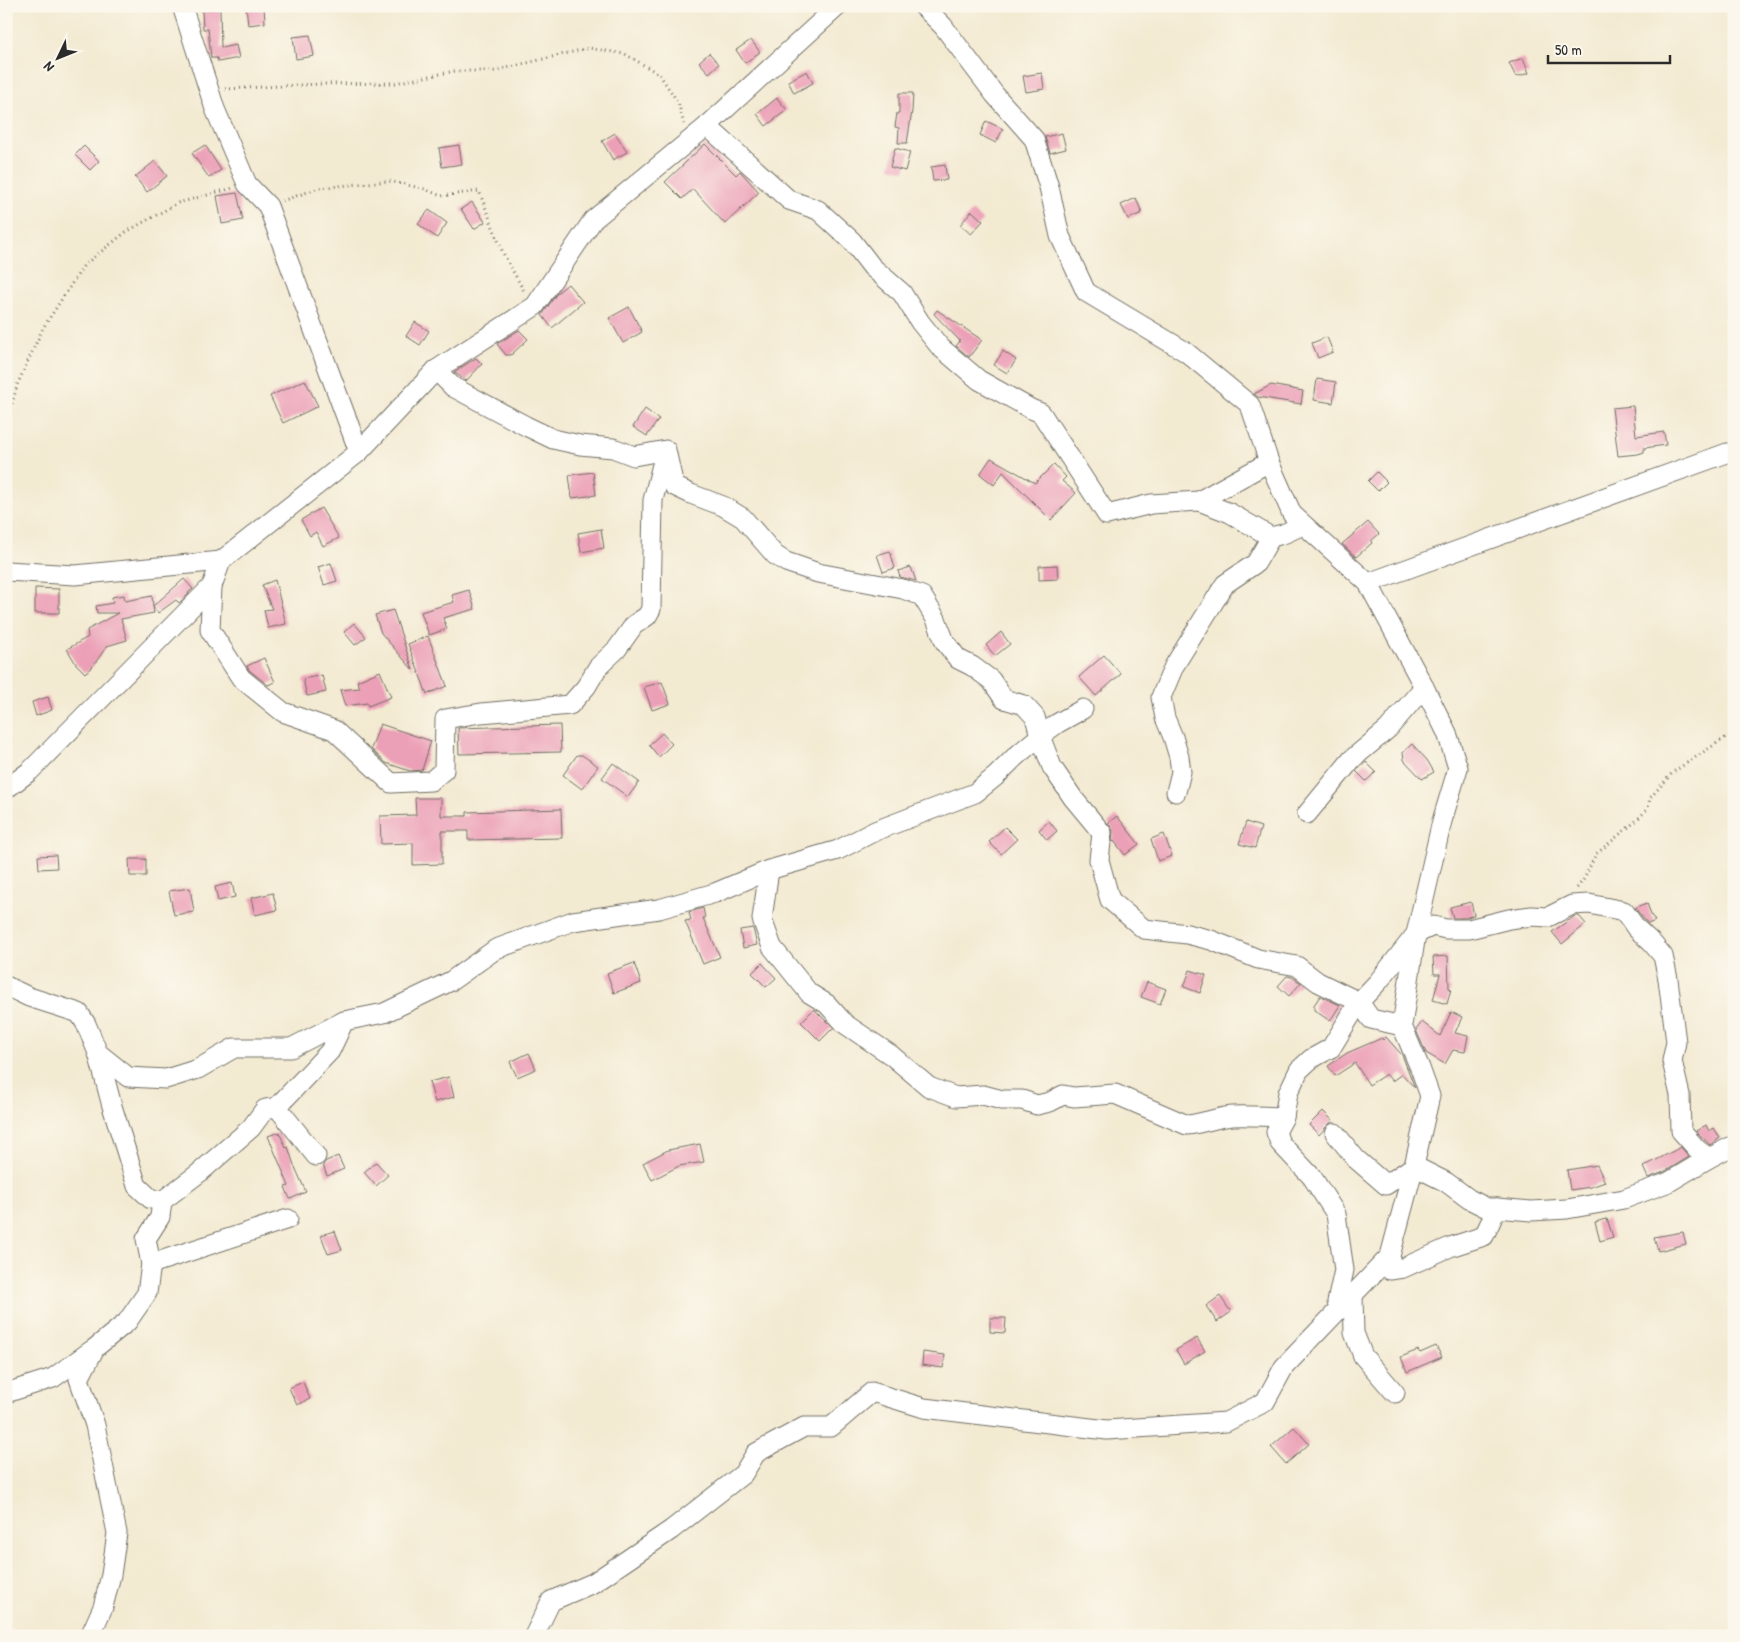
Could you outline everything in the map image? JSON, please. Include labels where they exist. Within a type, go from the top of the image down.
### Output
[{"type":"street","points":[[182,6],[215,109],[247,184],[268,206],[359,452]]},
{"type":"street","points":[[924,6],[943,26],[995,95],[1034,139],[1049,187],[1060,236],[1086,292],[1186,352],[1250,405],[1269,462],[1292,514],[1368,583],[1447,733],[1458,768],[1442,821],[1416,934],[1402,1026],[1430,1096],[1390,1256],[1390,1270],[1403,1268],[1450,1247],[1484,1236],[1497,1208]]},
{"type":"street","points":[[666,450],[653,500],[650,609],[647,616],[634,625],[617,649],[598,667],[586,687],[570,706],[481,713],[445,719],[444,770],[431,781],[392,783],[334,730],[283,712],[242,678],[210,630],[212,586],[221,562],[359,452],[436,370],[535,306],[593,220],[707,126],[833,8]]},
{"type":"street","points":[[707,126],[789,200],[818,210],[852,241],[872,268],[902,293],[920,322],[940,347],[979,380],[1041,413],[1107,515],[1151,504],[1199,501],[1230,513],[1271,537],[1283,534],[1303,524]]},
{"type":"street","points":[[436,370],[453,387],[553,439],[580,445],[613,448],[634,456],[666,450]]},
{"type":"street","points":[[666,450],[674,486],[723,506],[744,518],[775,555],[786,562],[818,573],[903,589],[922,596],[936,619],[945,642],[958,659],[972,666],[991,680],[1004,699],[1024,705],[1034,717],[1052,767],[1073,798],[1102,834],[1098,860],[1110,900],[1144,929],[1187,934],[1211,940],[1258,959],[1297,966],[1318,982],[1359,1002],[1371,1019],[1402,1026]]},
{"type":"street","points":[[1368,583],[1727,453],[1734,453]]},
{"type":"street","points":[[1199,501],[1269,462]]},
{"type":"street","points":[[1176,792],[1181,772],[1179,758],[1174,737],[1165,718],[1161,697],[1174,666],[1225,584],[1256,563],[1271,537]]},
{"type":"street","points":[[6,571],[75,575],[221,562]]},
{"type":"street","points":[[6,790],[30,771],[212,586]]},
{"type":"street","points":[[1307,814],[1352,759],[1388,729],[1424,687]]},
{"type":"street","points":[[98,1053],[128,1077],[166,1079],[198,1069],[234,1048],[291,1048],[344,1021],[384,1013],[451,981],[496,949],[573,921],[659,909],[715,893],[769,870],[838,850],[875,831],[975,793],[1040,736],[1083,708]]},
{"type":"street","points":[[769,870],[762,919],[772,947],[809,993],[827,1004],[845,1024],[891,1055],[929,1086],[956,1097],[983,1095],[1002,1100],[1022,1100],[1037,1106],[1063,1095],[1074,1097],[1115,1094],[1187,1125],[1234,1116],[1284,1117]]},
{"type":"street","points":[[1353,1296],[1337,1302],[1344,1270],[1336,1214],[1312,1177],[1280,1143],[1276,1132],[1284,1117],[1288,1093],[1298,1070],[1311,1059],[1331,1048],[1359,1002],[1378,982],[1416,934],[1434,926],[1446,929],[1468,929],[1508,919],[1532,916],[1548,917],[1572,904],[1589,904],[1624,911],[1636,928],[1663,956],[1668,979],[1676,1042],[1672,1061],[1680,1095],[1681,1131],[1698,1150],[1709,1158]]},
{"type":"street","points":[[6,986],[29,997],[79,1013],[86,1024],[98,1053],[137,1186],[152,1199],[162,1201]]},
{"type":"street","points":[[6,1393],[53,1378],[96,1348],[127,1322],[147,1293],[151,1264],[146,1238],[160,1217],[162,1201],[199,1173],[251,1128],[265,1109],[277,1107],[330,1051],[344,1021]]},
{"type":"street","points":[[277,1107],[316,1156]]},
{"type":"street","points":[[1335,1133],[1356,1159],[1386,1185],[1414,1166]]},
{"type":"street","points":[[1414,1166],[1446,1182],[1469,1199],[1486,1208],[1532,1211],[1567,1209],[1624,1199],[1669,1182],[1734,1145]]},
{"type":"street","points":[[151,1264],[288,1219]]},
{"type":"street","points":[[534,1636],[551,1601],[593,1583],[670,1530],[743,1474],[756,1453],[804,1427],[831,1427],[872,1392],[924,1408],[1107,1430],[1226,1422],[1265,1402],[1284,1367],[1390,1256]]},
{"type":"street","points":[[1353,1296],[1354,1333],[1363,1356],[1395,1393]]},
{"type":"street","points":[[90,1636],[103,1607],[111,1575],[117,1533],[95,1425],[79,1379],[96,1348]]},
{"type":"path","points":[[209,90],[320,84],[395,83],[454,71],[494,70],[589,48],[626,54],[659,74],[678,102],[689,141]]},
{"type":"path","points":[[268,206],[320,188],[389,181],[425,189],[441,196],[479,191],[503,252],[533,307]]},
{"type":"path","points":[[6,423],[18,383],[43,328],[84,266],[126,232],[178,203],[247,184]]},
{"type":"path","points":[[1572,904],[1568,900],[1584,879],[1596,854],[1636,821],[1648,808],[1650,798],[1673,772],[1734,732]]},
{"type":"building","points":[[246,6],[264,6],[265,23],[248,25]]},
{"type":"building","points":[[220,9],[221,48],[236,45],[239,58],[218,62],[217,58],[211,58],[208,29],[203,29],[202,10]]},
{"type":"building","points":[[310,35],[314,56],[296,59],[293,37]]},
{"type":"building","points":[[751,40],[760,52],[745,63],[736,50]]},
{"type":"building","points":[[709,53],[719,64],[709,73],[699,62]]},
{"type":"building","points":[[1523,58],[1529,73],[1516,77],[1509,63]]},
{"type":"building","points":[[807,71],[813,83],[794,93],[788,81]]},
{"type":"building","points":[[1042,73],[1044,89],[1026,92],[1023,76]]},
{"type":"building","points":[[899,93],[913,93],[907,143],[898,143],[899,128],[895,127],[897,113],[899,113]]},
{"type":"building","points":[[777,98],[787,110],[766,126],[757,114]]},
{"type":"building","points":[[986,121],[1003,129],[996,143],[980,135]]},
{"type":"building","points":[[615,133],[627,152],[613,160],[602,141]]},
{"type":"building","points":[[1062,133],[1066,149],[1050,153],[1045,137]]},
{"type":"building","points":[[705,144],[736,175],[740,171],[759,192],[725,224],[693,189],[682,199],[665,182]]},
{"type":"building","points":[[205,145],[221,170],[209,178],[192,153]]},
{"type":"building","points":[[459,145],[462,164],[442,167],[439,148]]},
{"type":"building","points":[[84,146],[99,161],[90,170],[75,155]]},
{"type":"building","points":[[895,148],[910,152],[905,171],[890,167]]},
{"type":"building","points":[[155,161],[167,176],[147,192],[135,177]]},
{"type":"building","points":[[945,165],[947,180],[933,181],[931,167]]},
{"type":"building","points":[[237,193],[243,220],[222,224],[217,196]]},
{"type":"building","points":[[1136,198],[1142,213],[1128,219],[1121,205]]},
{"type":"building","points":[[472,202],[485,222],[474,229],[461,209]]},
{"type":"building","points":[[429,210],[447,223],[437,238],[418,224]]},
{"type":"building","points":[[972,211],[983,221],[971,234],[960,225]]},
{"type":"building","points":[[568,284],[583,302],[552,328],[542,315],[557,293]]},
{"type":"building","points":[[629,307],[642,332],[623,343],[609,318]]},
{"type":"building","points":[[937,310],[982,340],[969,357],[956,346],[960,341],[934,314]]},
{"type":"building","points":[[415,322],[429,331],[420,345],[406,336]]},
{"type":"building","points":[[519,330],[528,339],[511,355],[506,355],[497,344]]},
{"type":"building","points":[[1327,337],[1333,352],[1318,358],[1312,343]]},
{"type":"building","points":[[1003,351],[1016,360],[1007,373],[994,365]]},
{"type":"building","points":[[476,358],[482,364],[466,381],[454,372]]},
{"type":"building","points":[[1317,379],[1336,382],[1333,403],[1314,400]]},
{"type":"building","points":[[305,380],[318,406],[283,423],[270,396]]},
{"type":"building","points":[[1271,385],[1303,391],[1301,404],[1258,397],[1254,394]]},
{"type":"building","points":[[1633,406],[1636,436],[1664,432],[1666,445],[1644,448],[1644,452],[1638,454],[1618,456],[1612,408]]},
{"type":"building","points":[[645,409],[659,419],[647,436],[633,427]]},
{"type":"building","points":[[991,458],[1035,483],[1054,464],[1066,477],[1062,481],[1076,493],[1051,520],[1003,472],[994,485],[980,474]]},
{"type":"building","points":[[593,472],[596,495],[572,498],[569,475]]},
{"type":"building","points":[[1377,472],[1387,482],[1378,491],[1368,481]]},
{"type":"building","points":[[321,508],[339,538],[323,546],[316,532],[310,536],[301,520]]},
{"type":"building","points":[[1368,522],[1379,534],[1356,557],[1342,544]]},
{"type":"building","points":[[601,529],[604,548],[581,552],[578,533]]},
{"type":"building","points":[[890,551],[895,568],[883,572],[877,555]]},
{"type":"building","points":[[331,563],[337,581],[324,585],[318,567]]},
{"type":"building","points":[[1057,565],[1058,579],[1039,580],[1039,566]]},
{"type":"building","points":[[911,567],[916,581],[900,577],[898,571]]},
{"type":"building","points":[[184,579],[193,589],[179,603],[176,600],[158,613],[153,606]]},
{"type":"building","points":[[275,580],[286,624],[268,628],[264,610],[272,609],[262,585]]},
{"type":"building","points":[[35,588],[59,589],[59,613],[35,613]]},
{"type":"building","points":[[469,590],[475,609],[443,618],[447,629],[429,635],[421,612],[454,602],[452,595]]},
{"type":"building","points":[[124,595],[125,601],[152,596],[154,613],[121,619],[127,640],[107,646],[93,666],[85,673],[76,664],[67,649],[88,637],[87,630],[118,613],[97,613],[96,606],[113,603],[112,597]]},
{"type":"building","points":[[393,610],[413,670],[381,633],[375,615]]},
{"type":"building","points":[[354,623],[366,637],[355,645],[344,632]]},
{"type":"building","points":[[1001,632],[1010,644],[995,656],[986,645]]},
{"type":"building","points":[[428,636],[447,686],[427,694],[408,644]]},
{"type":"building","points":[[1104,655],[1121,674],[1096,696],[1079,677]]},
{"type":"building","points":[[264,658],[275,682],[268,685],[249,670],[247,666]]},
{"type":"building","points":[[380,671],[391,697],[368,706],[367,703],[345,706],[340,690],[360,688],[357,681]]},
{"type":"building","points":[[322,675],[326,692],[307,696],[303,679]]},
{"type":"building","points":[[662,682],[670,704],[652,710],[644,687]]},
{"type":"building","points":[[48,697],[52,710],[36,716],[32,702]]},
{"type":"building","points":[[380,724],[431,741],[422,770],[410,771],[386,763],[371,749]]},
{"type":"building","points":[[560,725],[561,752],[459,754],[458,728]]},
{"type":"building","points":[[662,733],[672,744],[659,757],[649,745]]},
{"type":"building","points":[[1412,744],[1427,760],[1434,772],[1422,779],[1404,760],[1403,752]]},
{"type":"building","points":[[577,755],[582,755],[598,766],[582,789],[563,775]]},
{"type":"building","points":[[1366,762],[1376,772],[1366,781],[1356,771]]},
{"type":"building","points":[[613,763],[639,782],[628,797],[602,778]]},
{"type":"building","points":[[415,798],[441,798],[441,816],[467,816],[467,812],[561,809],[562,838],[468,840],[468,831],[442,831],[442,864],[413,865],[413,843],[381,844],[380,816],[416,815]]},
{"type":"building","points":[[1117,816],[1139,844],[1125,855],[1114,841],[1112,842],[1113,830],[1108,823]]},
{"type":"building","points":[[1049,821],[1057,831],[1047,840],[1039,830]]},
{"type":"building","points":[[1246,822],[1261,827],[1255,848],[1239,844]]},
{"type":"building","points":[[1005,827],[1017,839],[1001,854],[989,842]]},
{"type":"building","points":[[1164,834],[1172,856],[1158,861],[1151,839]]},
{"type":"building","points":[[56,855],[57,868],[39,869],[38,856]]},
{"type":"building","points":[[129,859],[146,859],[146,876],[130,876]]},
{"type":"building","points":[[232,883],[235,897],[218,901],[215,887]]},
{"type":"building","points":[[190,888],[194,912],[174,915],[169,891]]},
{"type":"building","points":[[273,893],[277,910],[255,915],[251,898]]},
{"type":"building","points":[[1471,902],[1474,915],[1465,918],[1453,918],[1450,907]]},
{"type":"building","points":[[1647,903],[1655,921],[1648,924],[1635,908]]},
{"type":"building","points":[[703,908],[705,918],[703,918],[720,957],[703,964],[685,921],[691,920],[689,912]]},
{"type":"building","points":[[1575,916],[1579,916],[1586,924],[1562,944],[1552,932]]},
{"type":"building","points":[[753,928],[757,945],[743,948],[740,930]]},
{"type":"building","points":[[1448,956],[1449,988],[1451,989],[1447,1004],[1433,1000],[1440,974],[1434,974],[1433,957]]},
{"type":"building","points":[[634,963],[641,983],[614,993],[607,973]]},
{"type":"building","points":[[762,963],[776,978],[766,987],[752,973]]},
{"type":"building","points":[[1190,970],[1206,975],[1200,993],[1184,987]]},
{"type":"building","points":[[1287,976],[1301,983],[1289,996],[1278,986]]},
{"type":"building","points":[[1147,982],[1166,989],[1160,1004],[1141,997]]},
{"type":"building","points":[[1320,996],[1340,1005],[1330,1021],[1314,1010],[1314,1005]]},
{"type":"building","points":[[814,1009],[833,1028],[820,1041],[801,1022]]},
{"type":"building","points":[[1451,1012],[1462,1017],[1455,1033],[1468,1036],[1465,1052],[1453,1050],[1445,1064],[1426,1053],[1416,1030],[1422,1022],[1440,1036]]},
{"type":"building","points":[[1386,1037],[1402,1055],[1415,1088],[1402,1074],[1392,1081],[1386,1074],[1369,1085],[1355,1063],[1335,1076],[1328,1066],[1347,1053],[1382,1038],[1383,1040]]},
{"type":"building","points":[[529,1053],[536,1069],[517,1077],[510,1062]]},
{"type":"building","points":[[449,1077],[454,1097],[435,1102],[429,1082]]},
{"type":"building","points":[[1323,1111],[1333,1121],[1319,1135],[1309,1125]]},
{"type":"building","points":[[1706,1125],[1709,1131],[1714,1128],[1720,1138],[1710,1145],[1696,1131]]},
{"type":"building","points":[[279,1132],[286,1148],[288,1147],[306,1192],[290,1199],[285,1187],[289,1186],[268,1136]]},
{"type":"building","points":[[700,1144],[704,1162],[679,1166],[652,1180],[643,1163],[668,1150]]},
{"type":"building","points":[[1681,1147],[1689,1157],[1664,1172],[1648,1178],[1643,1167]]},
{"type":"building","points":[[338,1156],[344,1169],[327,1176],[323,1165],[326,1161]]},
{"type":"building","points":[[376,1162],[388,1175],[376,1186],[364,1172]]},
{"type":"building","points":[[1597,1165],[1605,1182],[1591,1187],[1570,1190],[1567,1170]]},
{"type":"building","points":[[1607,1219],[1613,1237],[1600,1241],[1595,1222]]},
{"type":"building","points":[[335,1231],[342,1250],[328,1254],[321,1235]]},
{"type":"building","points":[[1683,1232],[1686,1244],[1658,1251],[1654,1237]]},
{"type":"building","points":[[1220,1296],[1231,1312],[1217,1322],[1206,1306]]},
{"type":"building","points":[[990,1318],[1006,1318],[1005,1333],[990,1332]]},
{"type":"building","points":[[1197,1338],[1205,1351],[1184,1364],[1176,1350]]},
{"type":"building","points":[[1436,1346],[1442,1357],[1407,1372],[1401,1357],[1418,1350],[1420,1353]]},
{"type":"building","points":[[923,1352],[945,1355],[943,1368],[922,1365]]},
{"type":"building","points":[[303,1382],[310,1399],[297,1405],[289,1388]]},
{"type":"building","points":[[1294,1427],[1309,1444],[1286,1464],[1271,1447]]}]
